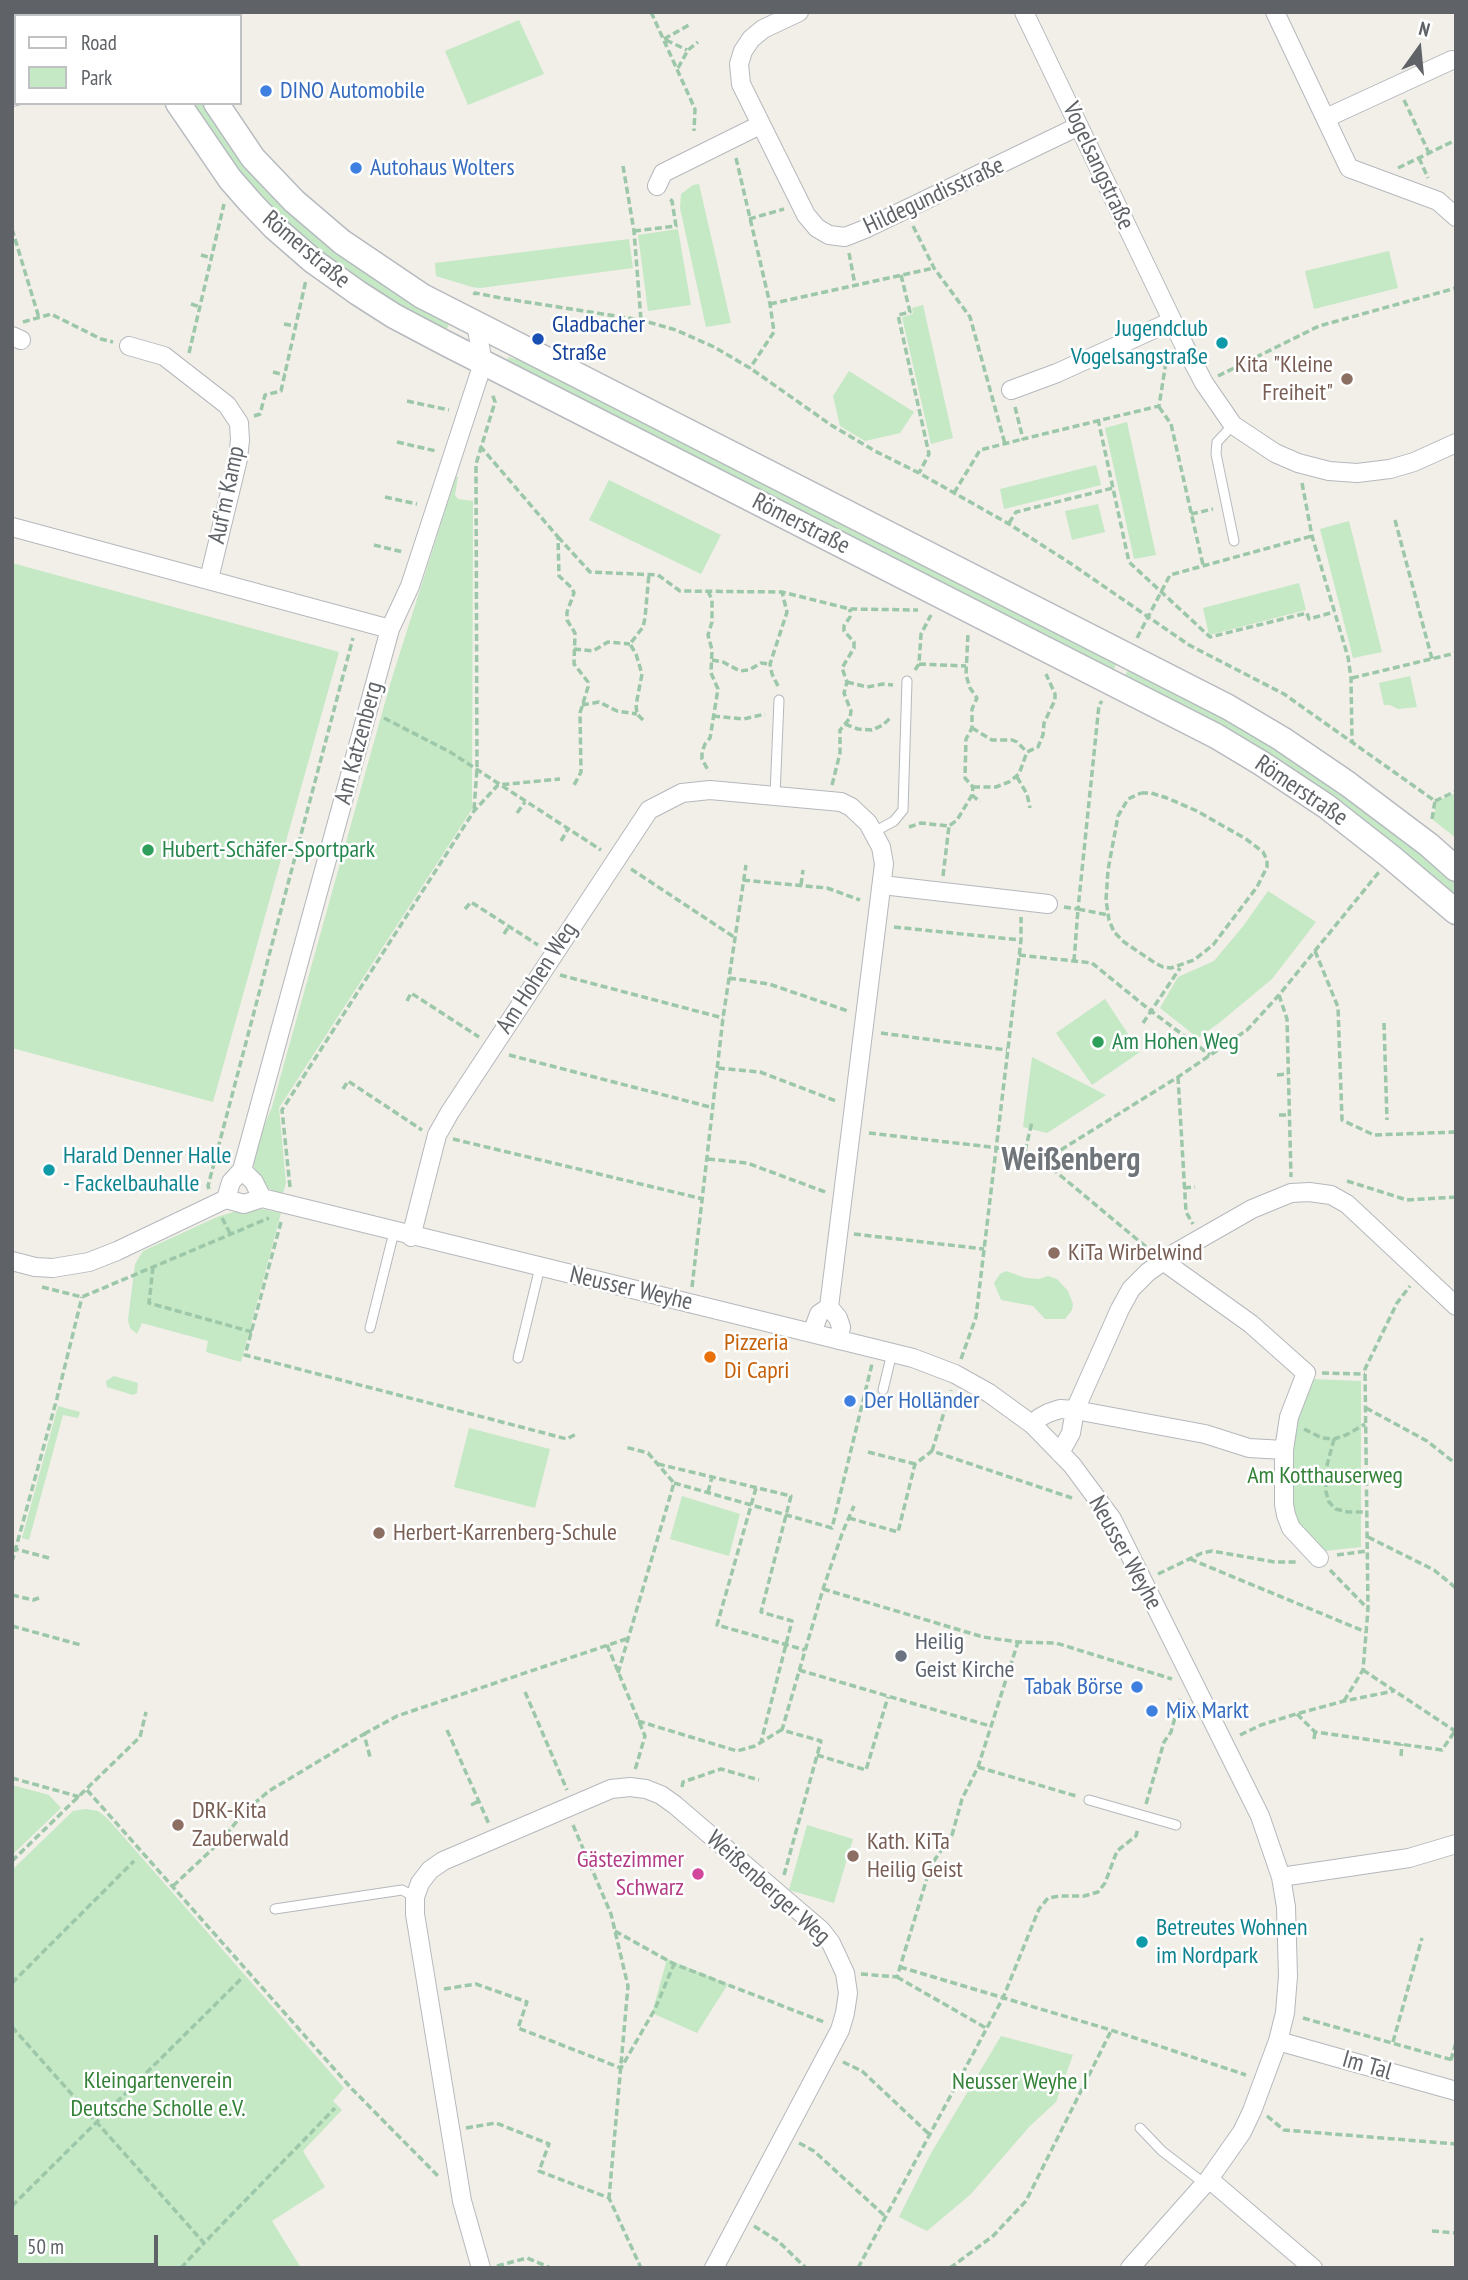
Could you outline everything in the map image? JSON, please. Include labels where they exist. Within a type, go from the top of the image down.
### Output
[{"type":"main road","name":"Römerstraße","points":[[179,105],[230,179],[274,227],[313,261],[394,316],[1216,736],[1326,806],[1456,912]]},
{"type":"main road","name":"Römerstraße","points":[[217,105],[253,158],[294,201],[325,229],[422,296],[1228,707],[1282,739],[1348,784],[1429,845],[1456,869]]},
{"type":"street","name":"Hildegundisstraße","points":[[799,12],[763,29],[751,39],[739,64],[741,84],[801,205],[817,228],[829,235],[845,237],[1079,126]]},
{"type":"street","name":"Vogelsangstraße","points":[[1024,12],[1183,343],[1204,383],[1233,425],[1275,453],[1298,463],[1329,471],[1357,473],[1391,469],[1456,443]]},
{"type":"street","points":[[1275,12],[1349,169],[1438,201],[1456,217]]},
{"type":"street","points":[[1326,118],[1452,60]]},
{"type":"street","points":[[657,186],[663,173],[760,125]]},
{"type":"street","points":[[1010,390],[1057,373],[1172,321]]},
{"type":"street","name":"Am Katzenberg","points":[[221,1202],[231,1182],[242,1170],[390,629],[410,586],[483,363],[476,324]]},
{"type":"street","points":[[483,363],[518,345]]},
{"type":"street","name":"Auf'm Kamp","points":[[129,346],[164,356],[227,405],[239,423],[238,459],[209,579]]},
{"type":"street","name":"Auf'm Kamp","points":[[12,527],[390,629]]},
{"type":"street","name":"Am Hohen Weg","points":[[403,1234],[437,1135],[492,1045],[649,810],[682,793],[710,790],[831,801],[850,807],[868,823],[877,840]]},
{"type":"street","points":[[839,1339],[841,1327],[830,1307],[880,907],[884,864],[877,840]]},
{"type":"street","points":[[882,885],[1048,904]]},
{"type":"street","points":[[242,1170],[254,1182],[262,1198]]},
{"type":"street","points":[[1060,1453],[1071,1433],[1075,1410],[1131,1289],[1163,1261],[1252,1209],[1292,1193],[1331,1195],[1347,1204],[1456,1306]]},
{"type":"street","name":"Neusser Weyhe","points":[[12,1261],[53,1268],[89,1262],[221,1202],[244,1204],[262,1198],[839,1339],[935,1366],[989,1393],[1033,1425],[1060,1453],[1104,1508],[1143,1581],[1260,1816],[1281,1877],[1286,1907],[1288,1941],[1285,2013],[1262,2087],[1242,2132],[1207,2181],[1130,2268]]},
{"type":"street","points":[[1163,1261],[1251,1325],[1306,1373],[1289,1417],[1284,1450],[1284,1504],[1295,1533],[1319,1558]]},
{"type":"street","points":[[812,1333],[819,1314],[830,1307]]},
{"type":"street","points":[[1033,1425],[1048,1413],[1060,1409],[1075,1410],[1205,1434],[1249,1448],[1284,1450]]},
{"type":"street","name":"Weißenberger Weg","points":[[415,1897],[420,1883],[430,1870],[443,1861],[611,1788],[630,1787],[662,1795],[821,1930],[835,1950],[845,1973],[848,1993],[840,2030],[714,2268]]},
{"type":"street","points":[[1281,1877],[1409,1858],[1456,1844]]},
{"type":"street","points":[[415,1897],[415,1914],[462,2201],[481,2268]]},
{"type":"street","name":"Im Tal","points":[[1278,2041],[1456,2091]]},
{"type":"street","points":[[1207,2181],[1312,2268]]},
{"type":"lane","points":[[1233,425],[1217,442],[1216,454],[1234,541]]},
{"type":"lane","points":[[877,840],[903,810],[903,684]]},
{"type":"lane","points":[[775,795],[779,700]]},
{"type":"lane","points":[[370,1328],[403,1234]]},
{"type":"lane","name":"Neusser Weyhe","points":[[518,1358],[540,1267]]},
{"type":"lane","points":[[883,1390],[884,1351]]},
{"type":"lane","points":[[1089,1800],[1176,1825]]},
{"type":"lane","points":[[275,1909],[402,1890],[415,1897]]},
{"type":"lane","points":[[1140,2128],[1162,2151],[1207,2181]]},
{"type":"path","points":[[651,12],[695,109],[694,131]]},
{"type":"path","points":[[664,39],[689,25]]},
{"type":"path","points":[[664,39],[688,50]]},
{"type":"path","points":[[678,69],[688,50],[698,42]]},
{"type":"path","points":[[1397,85],[1429,153]]},
{"type":"path","points":[[732,139],[774,332],[750,368]]},
{"type":"path","points":[[1375,178],[1456,140]]},
{"type":"path","points":[[623,166],[634,231],[641,320]]},
{"type":"path","points":[[634,231],[676,226],[672,201],[657,186]]},
{"type":"path","points":[[749,219],[801,205]]},
{"type":"path","points":[[184,372],[223,207]]},
{"type":"path","points":[[906,210],[934,268],[970,317],[1005,444]]},
{"type":"path","points":[[12,229],[38,317]]},
{"type":"path","points":[[845,237],[855,285]]},
{"type":"path","points":[[201,255],[212,258]]},
{"type":"path","points":[[770,304],[934,268]]},
{"type":"path","points":[[901,275],[910,312],[898,315],[929,454],[919,473]]},
{"type":"path","points":[[239,423],[260,414],[265,395],[281,391],[304,287]]},
{"type":"path","points":[[1204,383],[1319,326],[1456,288]]},
{"type":"path","points":[[474,295],[475,293],[641,320],[676,330],[701,341],[750,368],[831,425],[875,452],[919,473],[1009,524],[1189,645],[1284,694],[1435,800],[1456,791]]},
{"type":"path","points":[[191,304],[200,307]]},
{"type":"path","points":[[15,334],[38,317],[51,314],[102,339],[129,346]]},
{"type":"path","points":[[284,324],[295,326]]},
{"type":"path","points":[[1183,343],[1166,362],[1159,406],[1171,424],[1203,565]]},
{"type":"path","points":[[273,372],[285,376]]},
{"type":"path","points":[[474,811],[477,769],[477,464],[480,446],[495,402],[490,390]]},
{"type":"path","points":[[1010,390],[1023,439]]},
{"type":"path","points":[[407,401],[466,414]]},
{"type":"path","points":[[954,493],[980,450],[1159,406]]},
{"type":"path","points":[[1098,419],[1129,562],[1210,637],[1307,613],[1309,619],[1334,612]]},
{"type":"path","points":[[397,442],[453,455]]},
{"type":"path","points":[[480,446],[590,572],[658,575],[680,591],[782,592],[850,609],[934,610]]},
{"type":"path","points":[[1298,463],[1312,536],[1348,657],[1352,741]]},
{"type":"path","points":[[1009,524],[1016,512],[1114,488]]},
{"type":"path","points":[[385,497],[435,508]]},
{"type":"path","points":[[1191,514],[1227,506]]},
{"type":"path","points":[[1395,520],[1432,659]]},
{"type":"path","points":[[1135,642],[1170,575],[1312,536]]},
{"type":"path","points":[[558,537],[559,576],[574,593],[567,612],[567,620],[575,634],[574,663],[588,687],[580,713],[581,772],[573,787]]},
{"type":"path","points":[[374,545],[420,556]]},
{"type":"path","points":[[630,644],[643,626],[649,574]]},
{"type":"path","points":[[708,592],[712,600],[712,622],[708,635],[712,643],[711,673],[718,689],[710,738],[702,752],[702,759],[710,776],[710,790]]},
{"type":"path","points":[[713,716],[744,719],[774,711],[779,700],[779,688],[770,664],[787,612],[782,592]]},
{"type":"path","points":[[831,801],[833,777],[840,753],[840,730],[850,718],[851,711],[844,693],[847,682],[842,667],[854,648],[854,642],[844,631],[850,617],[850,609]]},
{"type":"path","points":[[221,1202],[208,1186],[358,620]]},
{"type":"path","points":[[969,628],[967,681],[976,698],[972,709],[972,728],[966,739],[965,778],[973,787],[996,787],[1017,777],[1027,752],[1038,747],[1042,741],[1044,723],[1055,700],[1055,694],[1047,679],[1046,667]]},
{"type":"path","points":[[574,649],[593,651],[608,642],[630,644]]},
{"type":"path","points":[[630,644],[642,674],[637,714]]},
{"type":"path","points":[[1351,678],[1456,653]]},
{"type":"path","points":[[712,660],[723,662],[740,671],[749,670],[761,663],[770,664]]},
{"type":"path","points":[[919,663],[966,666]]},
{"type":"path","points":[[847,682],[867,687],[903,684]]},
{"type":"path","points":[[1074,961],[1099,705],[1105,696]]},
{"type":"path","points":[[582,705],[599,702],[617,711],[637,714],[643,720]]},
{"type":"path","points":[[368,710],[450,752],[734,937]]},
{"type":"path","points":[[744,719],[744,726]]},
{"type":"path","points":[[972,728],[992,740],[1017,742],[1027,752]]},
{"type":"path","points":[[1017,777],[1027,794],[1030,808]]},
{"type":"path","points":[[285,1205],[290,1187],[282,1110],[474,811],[498,785],[560,779]]},
{"type":"path","points":[[877,840],[920,823],[949,826],[957,820],[972,795],[973,787]]},
{"type":"path","points":[[1151,793],[1197,811],[1246,839],[1263,852],[1267,859],[1263,877],[1213,944],[1194,960],[1181,966],[1163,967],[1146,958],[1114,932],[1108,915],[1108,870],[1116,826],[1123,805],[1135,795],[1151,793]]},
{"type":"path","points":[[972,795],[980,802]]},
{"type":"path","points":[[517,813],[525,802]]},
{"type":"path","points":[[941,892],[949,826]]},
{"type":"path","points":[[561,841],[568,829]]},
{"type":"path","points":[[690,1303],[723,1018],[746,864]]},
{"type":"path","points":[[801,886],[803,870]]},
{"type":"path","points":[[1043,1160],[1178,1077],[1247,1030],[1381,870]]},
{"type":"path","points":[[743,880],[827,888],[880,907]]},
{"type":"path","points":[[849,1518],[898,1532],[915,1464],[932,1451],[955,1374],[976,1317],[1019,955],[1021,901]]},
{"type":"path","points":[[465,909],[471,902],[553,954]]},
{"type":"path","points":[[1048,904],[1108,915]]},
{"type":"path","points":[[504,934],[509,926]]},
{"type":"path","points":[[877,926],[1020,940]]},
{"type":"path","points":[[1315,951],[1338,1007],[1342,1120],[1374,1135],[1456,1132]]},
{"type":"path","points":[[1019,955],[1093,963],[1210,1055]]},
{"type":"path","points":[[1143,1023],[1181,966]]},
{"type":"path","points":[[542,970],[723,1018]]},
{"type":"path","points":[[729,978],[769,984],[864,1024],[1007,1050]]},
{"type":"path","points":[[407,1001],[411,993],[508,1055],[714,1108]]},
{"type":"path","points":[[1279,995],[1287,1019],[1292,1193]]},
{"type":"path","points":[[446,1026],[451,1019]]},
{"type":"path","points":[[1384,1023],[1387,1120]]},
{"type":"path","points":[[718,1068],[760,1072],[854,1108]]},
{"type":"path","points":[[1277,1075],[1288,1074]]},
{"type":"path","points":[[1178,1077],[1186,1212],[1202,1238]]},
{"type":"path","points":[[343,1089],[348,1081],[423,1131],[703,1199]]},
{"type":"path","points":[[386,1117],[391,1110]]},
{"type":"path","points":[[1279,1115],[1289,1115]]},
{"type":"path","points":[[1025,1151],[1032,1122]]},
{"type":"path","points":[[850,1131],[1025,1151],[1043,1160],[1163,1261]]},
{"type":"path","points":[[708,1159],[747,1163],[843,1198]]},
{"type":"path","points":[[1341,1179],[1407,1200],[1456,1196]]},
{"type":"path","points":[[1184,1188],[1195,1187]]},
{"type":"path","points":[[37,1286],[82,1297],[274,1216],[282,1218],[245,1355],[568,1439],[576,1434]]},
{"type":"path","points":[[838,1232],[984,1249]]},
{"type":"path","points":[[153,1268],[149,1303],[252,1332]]},
{"type":"path","points":[[1344,1701],[1363,1670],[1368,1609],[1365,1368],[1396,1303],[1421,1274]]},
{"type":"path","points":[[12,1562],[82,1297]]},
{"type":"path","points":[[832,1528],[884,1351]]},
{"type":"path","points":[[1306,1373],[1365,1374]]},
{"type":"path","points":[[1365,1407],[1427,1441],[1456,1464]]},
{"type":"path","points":[[1289,1417],[1312,1435],[1322,1438],[1346,1436],[1366,1424]]},
{"type":"path","points":[[1334,1439],[1326,1469],[1329,1502],[1336,1509],[1367,1513]]},
{"type":"path","points":[[625,1447],[648,1452],[674,1483],[843,1531]]},
{"type":"path","points":[[932,1451],[1104,1508]]},
{"type":"path","points":[[867,1452],[915,1464]]},
{"type":"path","points":[[658,1464],[791,1496],[761,1612],[792,1621],[761,1742]]},
{"type":"path","points":[[708,1493],[712,1477]]},
{"type":"path","points":[[618,1673],[674,1483]]},
{"type":"path","points":[[756,1488],[716,1625],[805,1650]]},
{"type":"path","points":[[638,1721],[737,1751],[782,1730],[823,1589],[854,1506]]},
{"type":"path","points":[[1368,1537],[1434,1570],[1456,1588]]},
{"type":"path","points":[[14,1549],[49,1558]]},
{"type":"path","points":[[1143,1581],[1202,1553],[1212,1551],[1275,1562],[1294,1562],[1368,1550]]},
{"type":"path","points":[[1319,1558],[1368,1609]]},
{"type":"path","points":[[1190,1559],[1366,1633]]},
{"type":"path","points":[[823,1589],[983,1637],[1018,1642],[1056,1643],[1087,1649],[1171,1677],[1176,1687]]},
{"type":"path","points":[[12,1595],[33,1600],[39,1598]]},
{"type":"path","points":[[12,1626],[81,1645]]},
{"type":"path","points":[[173,1886],[221,1841],[245,1811],[269,1791],[397,1716],[629,1638]]},
{"type":"path","points":[[897,1977],[931,1865],[952,1835],[962,1799],[978,1767],[1018,1642]]},
{"type":"path","points":[[607,1645],[645,1735],[630,1787]]},
{"type":"path","points":[[799,1670],[990,1727]]},
{"type":"path","points":[[1296,1714],[1315,1732],[1442,1750],[1455,1731],[1363,1670]]},
{"type":"path","points":[[1225,1743],[1261,1725],[1296,1714],[1394,1691]]},
{"type":"path","points":[[526,1692],[611,1914],[628,1986],[609,2198],[641,2268]]},
{"type":"path","points":[[817,1755],[866,1770],[888,1697]]},
{"type":"path","points":[[858,2268],[1003,1998],[1039,1909],[1048,1898],[1084,1896],[1098,1892],[1105,1883],[1117,1851],[1136,1836],[1164,1742],[1171,1732],[1181,1697],[1186,1708]]},
{"type":"path","points":[[12,1861],[139,1738],[146,1712]]},
{"type":"path","points":[[447,1730],[495,1839]]},
{"type":"path","points":[[779,1894],[821,1741],[782,1730]]},
{"type":"path","points":[[1314,1739],[1315,1732]]},
{"type":"path","points":[[364,1734],[370,1757]]},
{"type":"path","points":[[1355,1747],[1356,1737]]},
{"type":"path","points":[[1401,1756],[1402,1744]]},
{"type":"path","points":[[978,1767],[1089,1800]]},
{"type":"path","points":[[675,1805],[683,1782],[721,1769],[759,1780]]},
{"type":"path","points":[[12,1778],[80,1797]]},
{"type":"path","points":[[87,1790],[352,2088],[462,2201]]},
{"type":"path","points":[[471,1805],[479,1801]]},
{"type":"path","points":[[12,1983],[134,1861]]},
{"type":"path","points":[[615,1931],[674,1964],[840,2030]]},
{"type":"path","points":[[1393,2042],[1422,1938]]},
{"type":"path","points":[[621,2068],[655,2010],[674,1964]]},
{"type":"path","points":[[900,1967],[1243,2072],[1262,2087]]},
{"type":"path","points":[[845,1973],[897,1977],[987,2029]]},
{"type":"path","points":[[12,2206],[242,1978]]},
{"type":"path","points":[[428,1991],[476,1984],[527,2002],[518,2028],[621,2068]]},
{"type":"path","points":[[1285,2013],[1453,2060],[1456,2043]]},
{"type":"path","points":[[12,2027],[204,2243]]},
{"type":"path","points":[[950,2268],[993,2236],[1026,2201],[1111,2030]]},
{"type":"path","points":[[828,2054],[862,2071],[930,2135]]},
{"type":"path","points":[[181,2268],[335,2108]]},
{"type":"path","points":[[1265,2114],[1284,2130],[1456,2144]]},
{"type":"path","points":[[451,2131],[495,2123],[550,2144],[539,2171],[609,2198]]},
{"type":"path","points":[[784,2136],[814,2151],[886,2217]]},
{"type":"path","points":[[740,2218],[778,2241],[806,2268]]},
{"type":"path","points":[[1432,2231],[1456,2233]]},
{"type":"path","points":[[491,2268],[527,2258],[551,2268]]},
{"type":"green space","points":[[519,20],[544,74],[468,105],[445,51]]},
{"type":"green space","points":[[190,105],[204,105],[219,130],[324,241],[370,276],[450,322],[445,333],[406,311],[318,252],[278,218],[237,172]]},
{"type":"green space","points":[[699,184],[731,323],[706,327],[680,208],[681,194]]},
{"type":"green space","points":[[678,229],[691,305],[648,311],[638,235]]},
{"type":"green space","points":[[629,239],[633,268],[480,288],[436,276],[435,263]]},
{"type":"green space","points":[[1389,251],[1398,288],[1314,309],[1305,271]]},
{"type":"green space","points":[[923,305],[953,438],[931,444],[902,317],[913,314],[912,308]]},
{"type":"green space","points":[[508,357],[520,360],[1118,661],[1113,671],[507,362]]},
{"type":"green space","points":[[849,371],[914,412],[900,433],[865,441],[840,426],[833,396]]},
{"type":"green space","points":[[1127,422],[1156,555],[1134,559],[1105,428]]},
{"type":"green space","points":[[1096,465],[1101,485],[1004,509],[1000,489]]},
{"type":"green space","points":[[456,476],[455,495],[458,499],[473,501],[472,809],[279,1108],[286,1183],[283,1193],[276,1192],[268,1188],[257,1173],[254,1167],[254,1151],[272,1107],[391,681]]},
{"type":"green space","points":[[609,480],[721,535],[701,574],[589,520]]},
{"type":"green space","points":[[1098,504],[1105,532],[1072,540],[1065,511]]},
{"type":"green space","points":[[1349,521],[1382,652],[1353,658],[1320,529]]},
{"type":"green space","name":"Hubert-Schäfer-Sportpark","points":[[12,563],[339,652],[213,1102],[12,1048]]},
{"type":"green space","points":[[1299,583],[1306,610],[1209,635],[1203,608]]},
{"type":"green space","points":[[1130,667],[1212,709],[1293,758],[1346,795],[1456,883],[1456,898],[1124,677]]},
{"type":"green space","points":[[1410,676],[1417,707],[1398,709],[1384,705],[1379,683]]},
{"type":"green space","points":[[1456,793],[1456,838],[1433,820],[1437,801]]},
{"type":"green space","name":"Am Hohen Weg","points":[[1268,891],[1316,922],[1272,979],[1198,1038],[1160,1008],[1178,977],[1214,961]]},
{"type":"green space","name":"Am Hohen Weg","points":[[1105,999],[1140,1052],[1092,1085],[1056,1033]]},
{"type":"green space","points":[[1032,1057],[1106,1095],[1047,1133],[1023,1127]]},
{"type":"green space","points":[[262,1209],[281,1213],[241,1362],[206,1352],[208,1341],[142,1323],[137,1334],[130,1328],[128,1320],[135,1264],[143,1251],[217,1217],[237,1211]]},
{"type":"green space","points":[[1006,1271],[1026,1278],[1039,1279],[1048,1276],[1057,1279],[1068,1291],[1073,1304],[1072,1310],[1065,1319],[1045,1319],[1033,1306],[1001,1300],[994,1283],[1000,1274]]},
{"type":"green space","points":[[114,1376],[138,1383],[137,1393],[133,1395],[107,1387],[106,1381]]},
{"type":"green space","name":"Am Kotthauserweg","points":[[1311,1379],[1361,1381],[1361,1547],[1325,1551],[1308,1540],[1289,1509],[1290,1444]]},
{"type":"green space","points":[[58,1406],[80,1412],[78,1418],[63,1415],[29,1540],[22,1538]]},
{"type":"green space","points":[[469,1428],[550,1449],[535,1508],[454,1487]]},
{"type":"green space","points":[[682,1496],[740,1514],[729,1556],[670,1539]]},
{"type":"green space","points":[[12,1785],[49,1795],[61,1808],[12,1855]]},
{"type":"green space","name":"Kleingartenverein Deutsche Scholle e.V.","points":[[73,1811],[98,1811],[107,1818],[344,2088],[333,2101],[342,2110],[303,2151],[325,2187],[272,2221],[301,2268],[12,2268],[12,1870]]},
{"type":"green space","points":[[807,1825],[853,1839],[834,1903],[789,1890]]},
{"type":"green space","points":[[667,1959],[728,1984],[697,2033],[652,2013]]},
{"type":"green space","name":"Neusser Weyhe I","points":[[1001,2036],[1073,2055],[1056,2102],[1030,2126],[970,2195],[927,2231],[899,2217],[930,2155]]},
{"type":"place","name":"DINO Automobile","points":[[266,91]]},
{"type":"place","name":"Autohaus Wolters","points":[[356,168]]},
{"type":"place","name":"Gladbacher Straße","points":[[538,339]]},
{"type":"place","name":"Jugendclub Vogelsangstraße","points":[[1222,343]]},
{"type":"place","name":"Kita \"Kleine Freiheit\"","points":[[1347,379]]},
{"type":"place","name":"Hubert-Schäfer-Sportpark","points":[[148,850]]},
{"type":"place","name":"Am Hohen Weg","points":[[1098,1042]]},
{"type":"place","name":"Harald Denner Halle - Fackelbauhalle","points":[[49,1170]]},
{"type":"place","name":"KiTa Wirbelwind","points":[[1054,1253]]},
{"type":"place","name":"Pizzeria Di Capri","points":[[710,1357]]},
{"type":"place","name":"Der Holländer","points":[[850,1401]]},
{"type":"place","name":"Herbert-Karrenberg-Schule","points":[[379,1533]]},
{"type":"place","name":"Heilig Geist Kirche","points":[[901,1656]]},
{"type":"place","name":"Tabak Börse","points":[[1137,1687]]},
{"type":"place","name":"Mix Markt","points":[[1152,1711]]},
{"type":"place","name":"DRK-Kita Zauberwald","points":[[178,1825]]},
{"type":"place","name":"Kath. KiTa Heilig Geist","points":[[853,1856]]},
{"type":"place","name":"Gästezimmer Schwarz","points":[[698,1874]]},
{"type":"place","name":"Betreutes Wohnen im Nordpark","points":[[1142,1942]]},
{"type":"district","name":"Weißenberg","points":[[1071,1161]]}]
